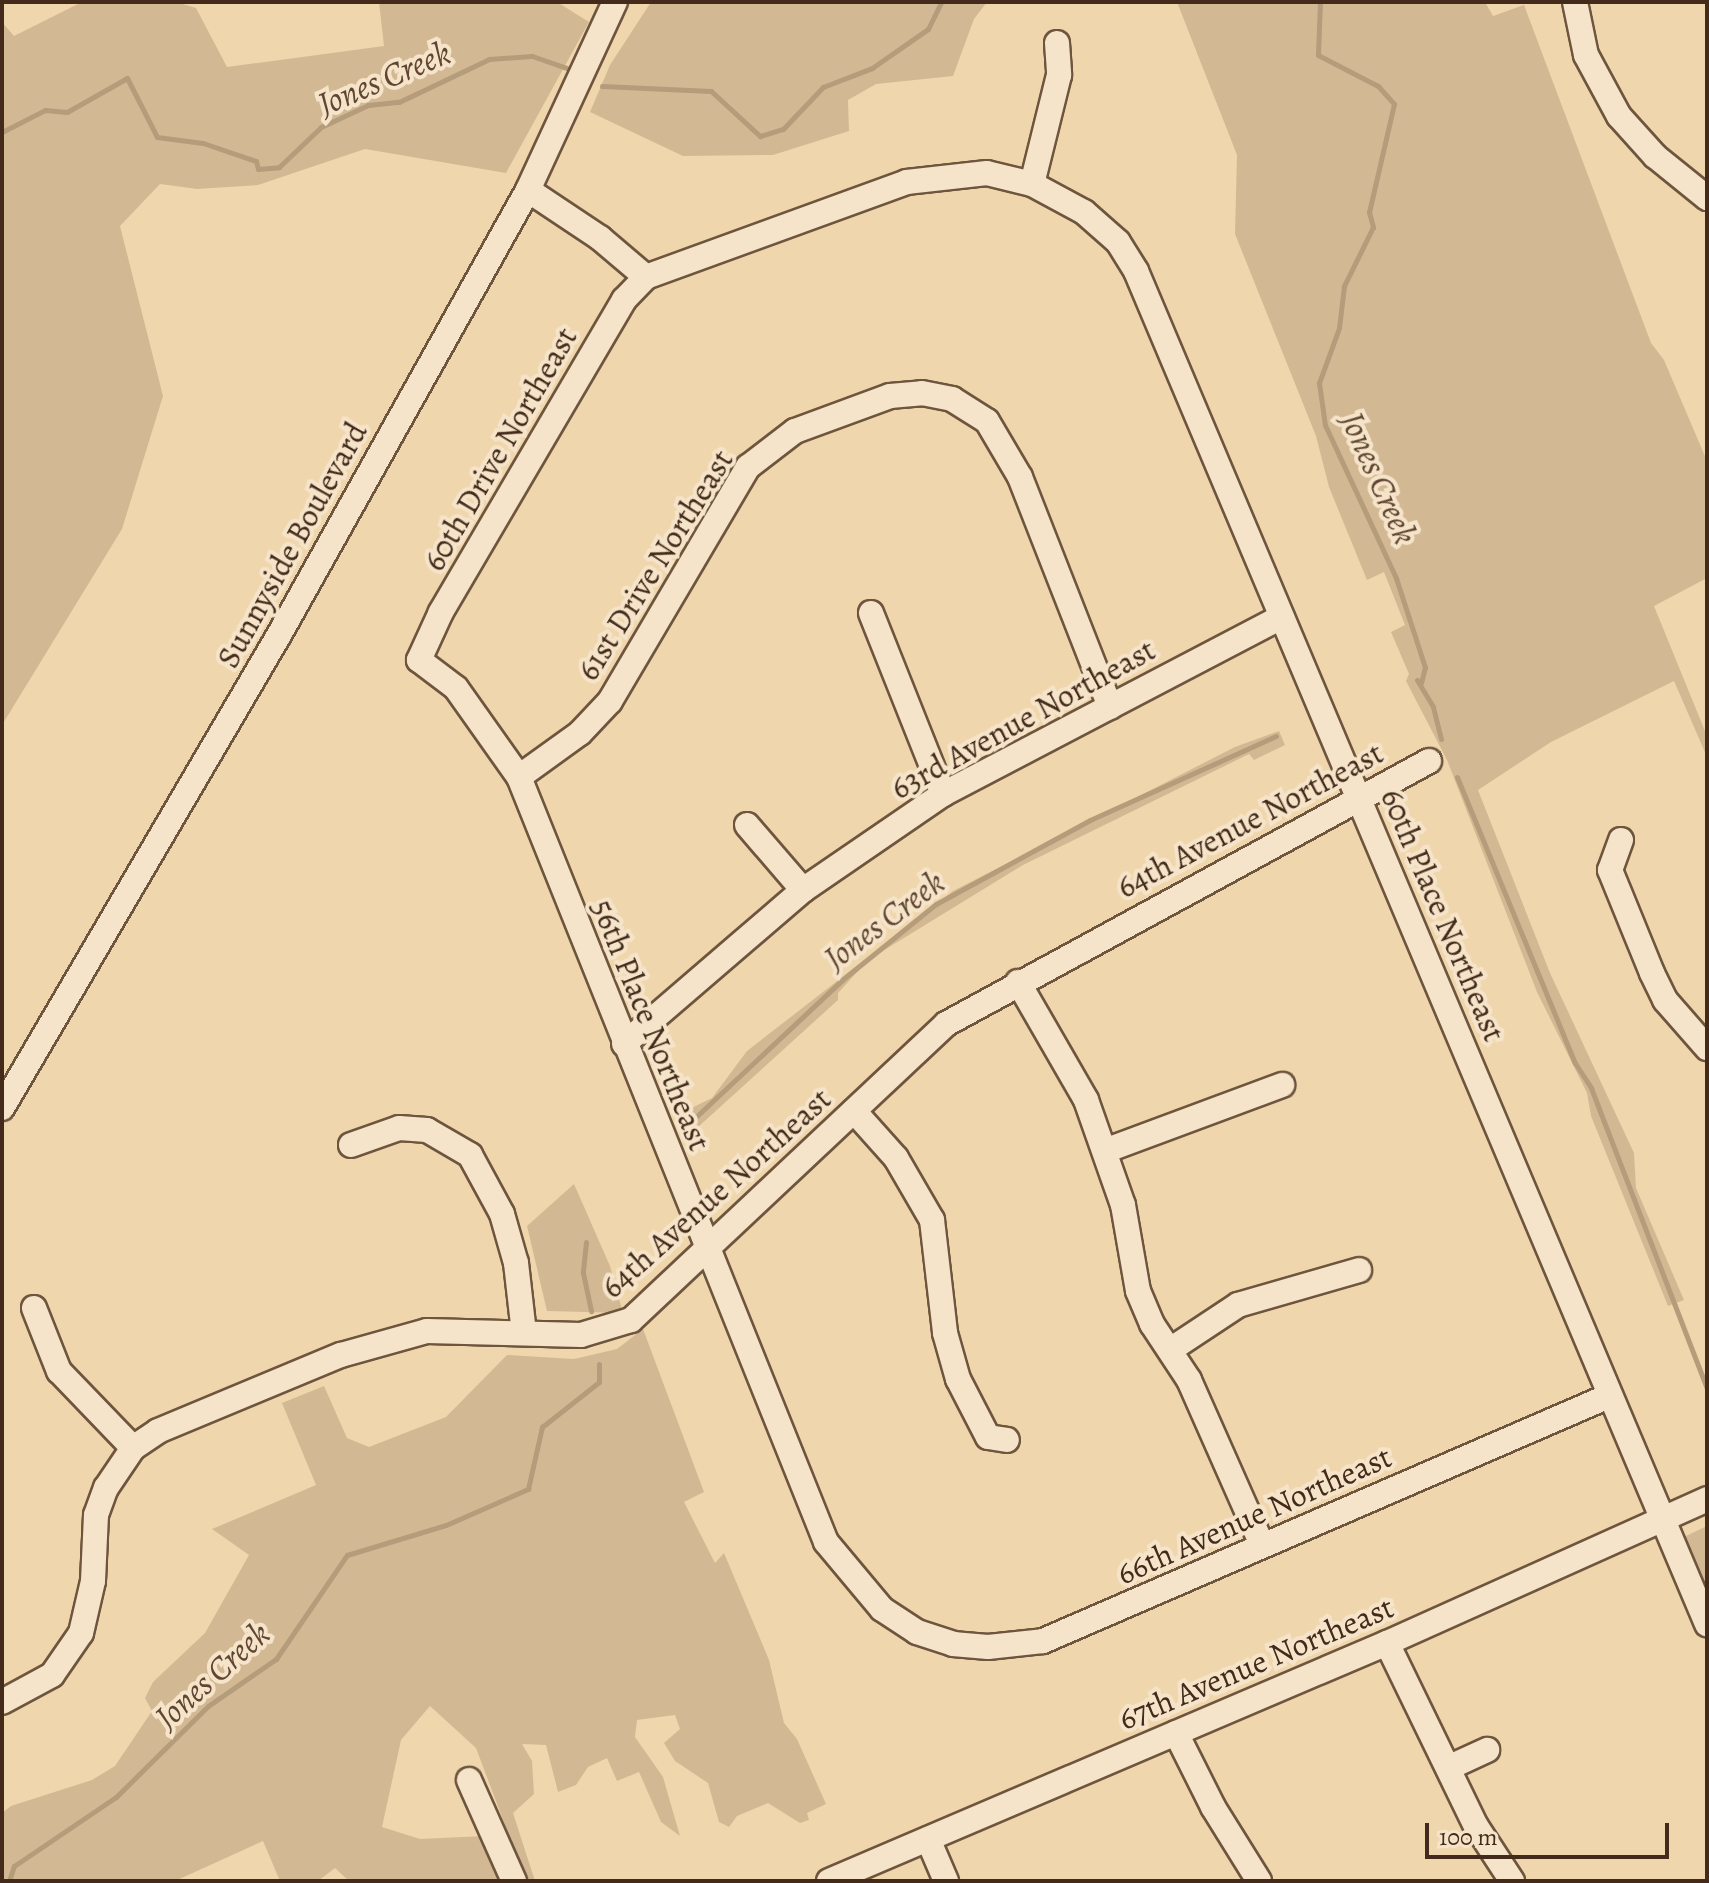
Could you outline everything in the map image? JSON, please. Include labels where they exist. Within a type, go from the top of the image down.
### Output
[{"type":"street","name":"Sunnyside Boulevard","points":[[2,1108],[279,635],[528,190],[615,2]]},
{"type":"street","points":[[1575,2],[1586,55],[1619,116],[1655,156],[1707,198]]},
{"type":"street","points":[[1032,184],[1059,75],[1057,43]]},
{"type":"street","name":"60th Drive Northeast","points":[[419,660],[441,612],[624,300],[646,277],[907,182],[987,173],[1032,184]]},
{"type":"street","name":"60th Place Northeast","points":[[1032,184],[1084,212],[1118,242],[1136,271],[1707,1624]]},
{"type":"street","points":[[528,190],[600,238],[646,277]]},
{"type":"street","name":"61st Drive Northeast","points":[[519,777],[580,733],[610,701],[748,467],[771,446],[825,417],[890,396],[922,393],[952,399],[987,421],[1004,445],[1110,707]]},
{"type":"street","points":[[871,613],[943,794]]},
{"type":"street","name":"63rd Avenue Northeast","points":[[624,1044],[803,890],[943,794],[1282,617]]},
{"type":"street","name":"56th Place Northeast","points":[[419,660],[456,688],[519,777],[704,1247],[826,1542],[882,1609],[917,1632]]},
{"type":"street","name":"64th Avenue Northeast","points":[[2,1702],[52,1675],[81,1633],[89,1610],[96,1515],[106,1488],[133,1448],[180,1420],[341,1355],[427,1331],[581,1335],[614,1328],[631,1320],[704,1247],[946,1024],[1018,982],[1429,761]]},
{"type":"street","points":[[747,825],[803,890]]},
{"type":"street","points":[[1621,840],[1610,870],[1640,944],[1665,1000],[1707,1048]]},
{"type":"street","points":[[1018,982],[1086,1100],[1107,1150],[1138,1291],[1189,1380],[1262,1545]]},
{"type":"street","points":[[1107,1150],[1282,1085]]},
{"type":"street","points":[[854,1111],[896,1158],[932,1220],[945,1333],[958,1379],[983,1431],[988,1437],[1007,1440]]},
{"type":"street","points":[[351,1145],[399,1128],[427,1130],[470,1155],[502,1214],[516,1263],[524,1333]]},
{"type":"street","points":[[1170,1350],[1238,1305],[1359,1270]]},
{"type":"street","points":[[34,1308],[59,1371],[133,1448]]},
{"type":"street","name":"66th Avenue Northeast","points":[[917,1632],[953,1644],[988,1647],[1043,1641],[1609,1396]]},
{"type":"street","name":"67th Avenue Northeast","points":[[829,1881],[1387,1643],[1707,1499]]},
{"type":"street","points":[[1387,1643],[1492,1856],[1512,1881]]},
{"type":"street","points":[[1176,1733],[1259,1881]]},
{"type":"street","points":[[1450,1767],[1487,1750]]},
{"type":"street","points":[[469,1780],[514,1881]]},
{"type":"street","points":[[928,1839],[946,1881]]},
{"type":"shaded area","points":[[82,2],[176,2],[196,8],[227,67],[384,46],[379,2],[557,2],[589,22],[506,173],[365,149],[258,185],[197,189],[160,184],[120,226],[163,396],[122,529],[2,725],[2,22],[14,36]]},
{"type":"shaded area","points":[[651,2],[987,2],[974,19],[953,76],[876,84],[848,100],[849,131],[773,155],[683,156],[590,112],[610,65]]},
{"type":"shaded area","points":[[1177,2],[1485,2],[1493,16],[1524,5],[1651,343],[1664,360],[1707,461],[1707,578],[1654,606],[1707,736],[1707,757],[1674,681],[1551,742],[1478,790],[1550,973],[1634,1153],[1636,1188],[1684,1300],[1668,1306],[1591,1116],[1587,1093],[1537,992],[1447,760],[1406,681],[1409,674],[1391,632],[1405,625],[1384,572],[1367,580],[1329,487],[1316,436],[1235,234],[1237,155]]},
{"type":"shaded area","points":[[1279,731],[1285,745],[1254,760],[1249,754],[1023,865],[868,960],[838,993],[838,1000],[687,1137],[675,1116],[712,1098],[747,1051],[953,891],[1235,747]]},
{"type":"shaded area","points":[[574,1184],[610,1266],[623,1313],[547,1311],[527,1226]]},
{"type":"shaded area","points":[[643,1329],[704,1492],[684,1502],[715,1563],[724,1553],[769,1660],[784,1723],[797,1739],[826,1804],[807,1813],[809,1820],[800,1823],[768,1803],[737,1816],[729,1827],[719,1822],[708,1783],[675,1761],[664,1743],[680,1729],[675,1715],[637,1720],[635,1737],[663,1777],[680,1836],[661,1822],[639,1772],[617,1781],[607,1758],[588,1767],[576,1785],[558,1792],[546,1745],[522,1744],[532,1761],[534,1794],[513,1813],[535,1881],[526,1881],[476,1748],[430,1706],[401,1740],[382,1827],[420,1839],[485,1836],[505,1881],[349,1881],[335,1868],[318,1881],[280,1881],[263,1841],[175,1881],[2,1881],[2,1813],[11,1806],[92,1780],[115,1766],[152,1711],[145,1698],[153,1682],[205,1633],[249,1555],[212,1529],[316,1485],[282,1403],[324,1386],[347,1438],[369,1447],[446,1417],[507,1355],[574,1359],[617,1349]]},
{"type":"shaded area","points":[[1707,1526],[1707,1608],[1667,1545]]},
{"type":"waterway","name":"Jones Creek","points":[[602,86],[711,91],[760,136],[783,129],[823,87],[872,68],[928,29],[941,2]]},
{"type":"waterway","name":"Jones Creek","points":[[1320,2],[1318,55],[1378,86],[1394,104],[1369,212],[1373,227],[1344,286],[1339,328],[1319,383],[1325,425],[1396,578],[1425,667],[1421,683]]},
{"type":"waterway","name":"Jones Creek","points":[[2,132],[45,110],[67,112],[127,78],[157,137],[203,143],[256,161],[258,169],[279,167],[321,127],[368,105],[399,102],[489,59],[532,56],[567,68]]},
{"type":"waterway","points":[[1417,680],[1433,707],[1441,739]]},
{"type":"waterway","name":"Jones Creek","points":[[684,1128],[842,980],[936,904],[1090,820],[1276,736]]},
{"type":"waterway","points":[[1457,777],[1575,1063],[1591,1088],[1707,1389]]},
{"type":"waterway","name":"Jones Creek","points":[[586,1242],[583,1273],[591,1311]]},
{"type":"waterway","name":"Jones Creek","points":[[9,1881],[14,1866],[116,1797],[208,1706],[276,1659],[347,1555],[446,1525],[528,1489],[542,1427],[599,1382],[599,1364]]}]
